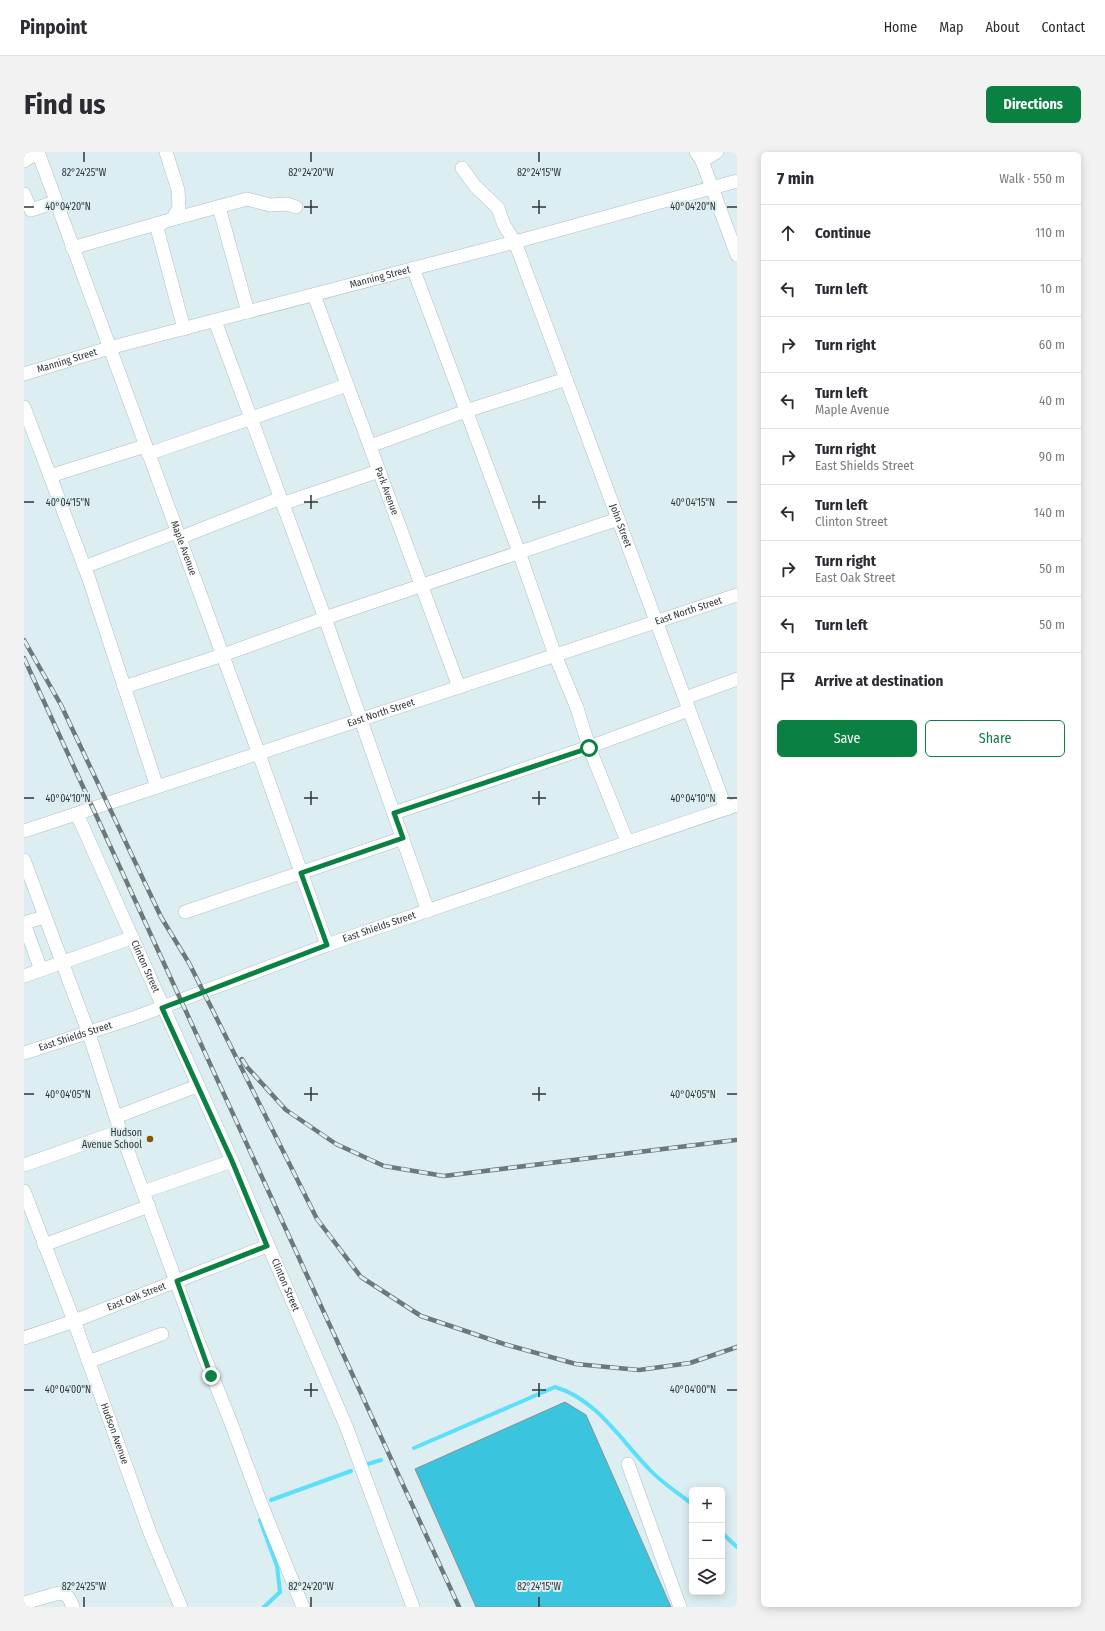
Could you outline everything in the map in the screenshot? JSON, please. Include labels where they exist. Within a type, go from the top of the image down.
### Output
[{"type":"street","points":[[24,161],[38,152]]},
{"type":"street","name":"Maple Avenue","points":[[38,152],[146,450],[223,655],[327,945]]},
{"type":"street","points":[[166,152],[178,190],[178,208],[168,221],[157,228],[184,329]]},
{"type":"street","points":[[717,152],[699,156],[737,255]]},
{"type":"street","name":"John Street","points":[[462,168],[475,186],[498,208],[504,224],[515,242],[687,704],[732,807]]},
{"type":"street","name":"Manning Street","points":[[24,374],[109,348],[515,242],[737,181]]},
{"type":"street","points":[[24,194],[31,210],[56,202]]},
{"type":"street","points":[[72,248],[247,199],[270,205],[287,204],[296,207]]},
{"type":"street","points":[[219,207],[248,312]]},
{"type":"street","points":[[413,268],[519,552],[555,655],[577,708],[589,748],[628,841]]},
{"type":"street","name":"Park Avenue","points":[[314,295],[459,687]]},
{"type":"street","points":[[215,321],[325,618],[428,911]]},
{"type":"street","points":[[370,446],[466,411],[566,379]]},
{"type":"street","points":[[50,476],[146,450],[251,418],[347,385]]},
{"type":"street","points":[[24,407],[84,567],[157,787]]},
{"type":"street","points":[[84,567],[282,501],[379,471]]},
{"type":"street","points":[[124,687],[223,655],[325,618],[618,519]]},
{"type":"street","name":"East North Street","points":[[24,831],[737,594]]},
{"type":"street","points":[[394,813],[589,748],[687,704],[737,679]]},
{"type":"street","name":"East Shields Street","points":[[24,1053],[88,1034],[162,1008],[327,945],[628,841],[732,807]]},
{"type":"street","name":"Clinton Street","points":[[77,814],[162,1008],[232,1161],[267,1246],[346,1426],[413,1607]]},
{"type":"street","points":[[185,912],[403,838]]},
{"type":"street","points":[[24,860],[88,1034],[120,1131],[177,1281],[211,1376],[230,1420],[260,1501],[303,1607]]},
{"type":"street","points":[[41,970],[25,926],[27,922],[44,917]]},
{"type":"street","points":[[24,976],[131,938]]},
{"type":"street","points":[[116,1117],[197,1086]]},
{"type":"street","points":[[24,1166],[120,1131]]},
{"type":"street","points":[[143,1192],[232,1161]]},
{"type":"street","name":"Hudson Avenue","points":[[24,1191],[74,1321],[150,1533],[181,1607]]},
{"type":"street","points":[[44,1245],[149,1206]]},
{"type":"street","name":"East Oak Street","points":[[24,1338],[74,1321],[267,1246]]},
{"type":"street","points":[[88,1362],[162,1334]]},
{"type":"street","points":[[628,1464],[680,1607]]},
{"type":"street","points":[[24,1603],[59,1593],[64,1594],[69,1598],[73,1607]]},
{"type":"building","points":[[565,1402],[586,1415],[671,1607],[476,1607],[415,1469]]},
{"type":"waterway","points":[[414,1448],[555,1387],[570,1393],[595,1410],[654,1474],[689,1502]]},
{"type":"waterway","points":[[368,1464],[381,1460]]},
{"type":"waterway","points":[[271,1500],[351,1471]]},
{"type":"waterway","points":[[260,1520],[277,1566],[280,1592],[264,1607]]},
{"type":"waterway","points":[[725,1536],[737,1547]]},
{"type":"railway","points":[[24,640],[61,705],[161,917],[189,963],[317,1219],[361,1277],[421,1316],[504,1344],[576,1364],[639,1370],[690,1363],[737,1347]]},
{"type":"railway","points":[[24,658],[459,1607]]},
{"type":"railway","points":[[242,1059],[247,1067],[286,1110],[336,1144],[384,1166],[444,1176],[736,1140]]},
{"type":"place","name":"Hudson Avenue School","points":[[150,1139]]},
{"type":"route","points":[[211,1376],[177,1281],[267,1246],[232,1161],[162,1008],[327,945],[301,873],[403,838],[394,813],[589,748]]}]
